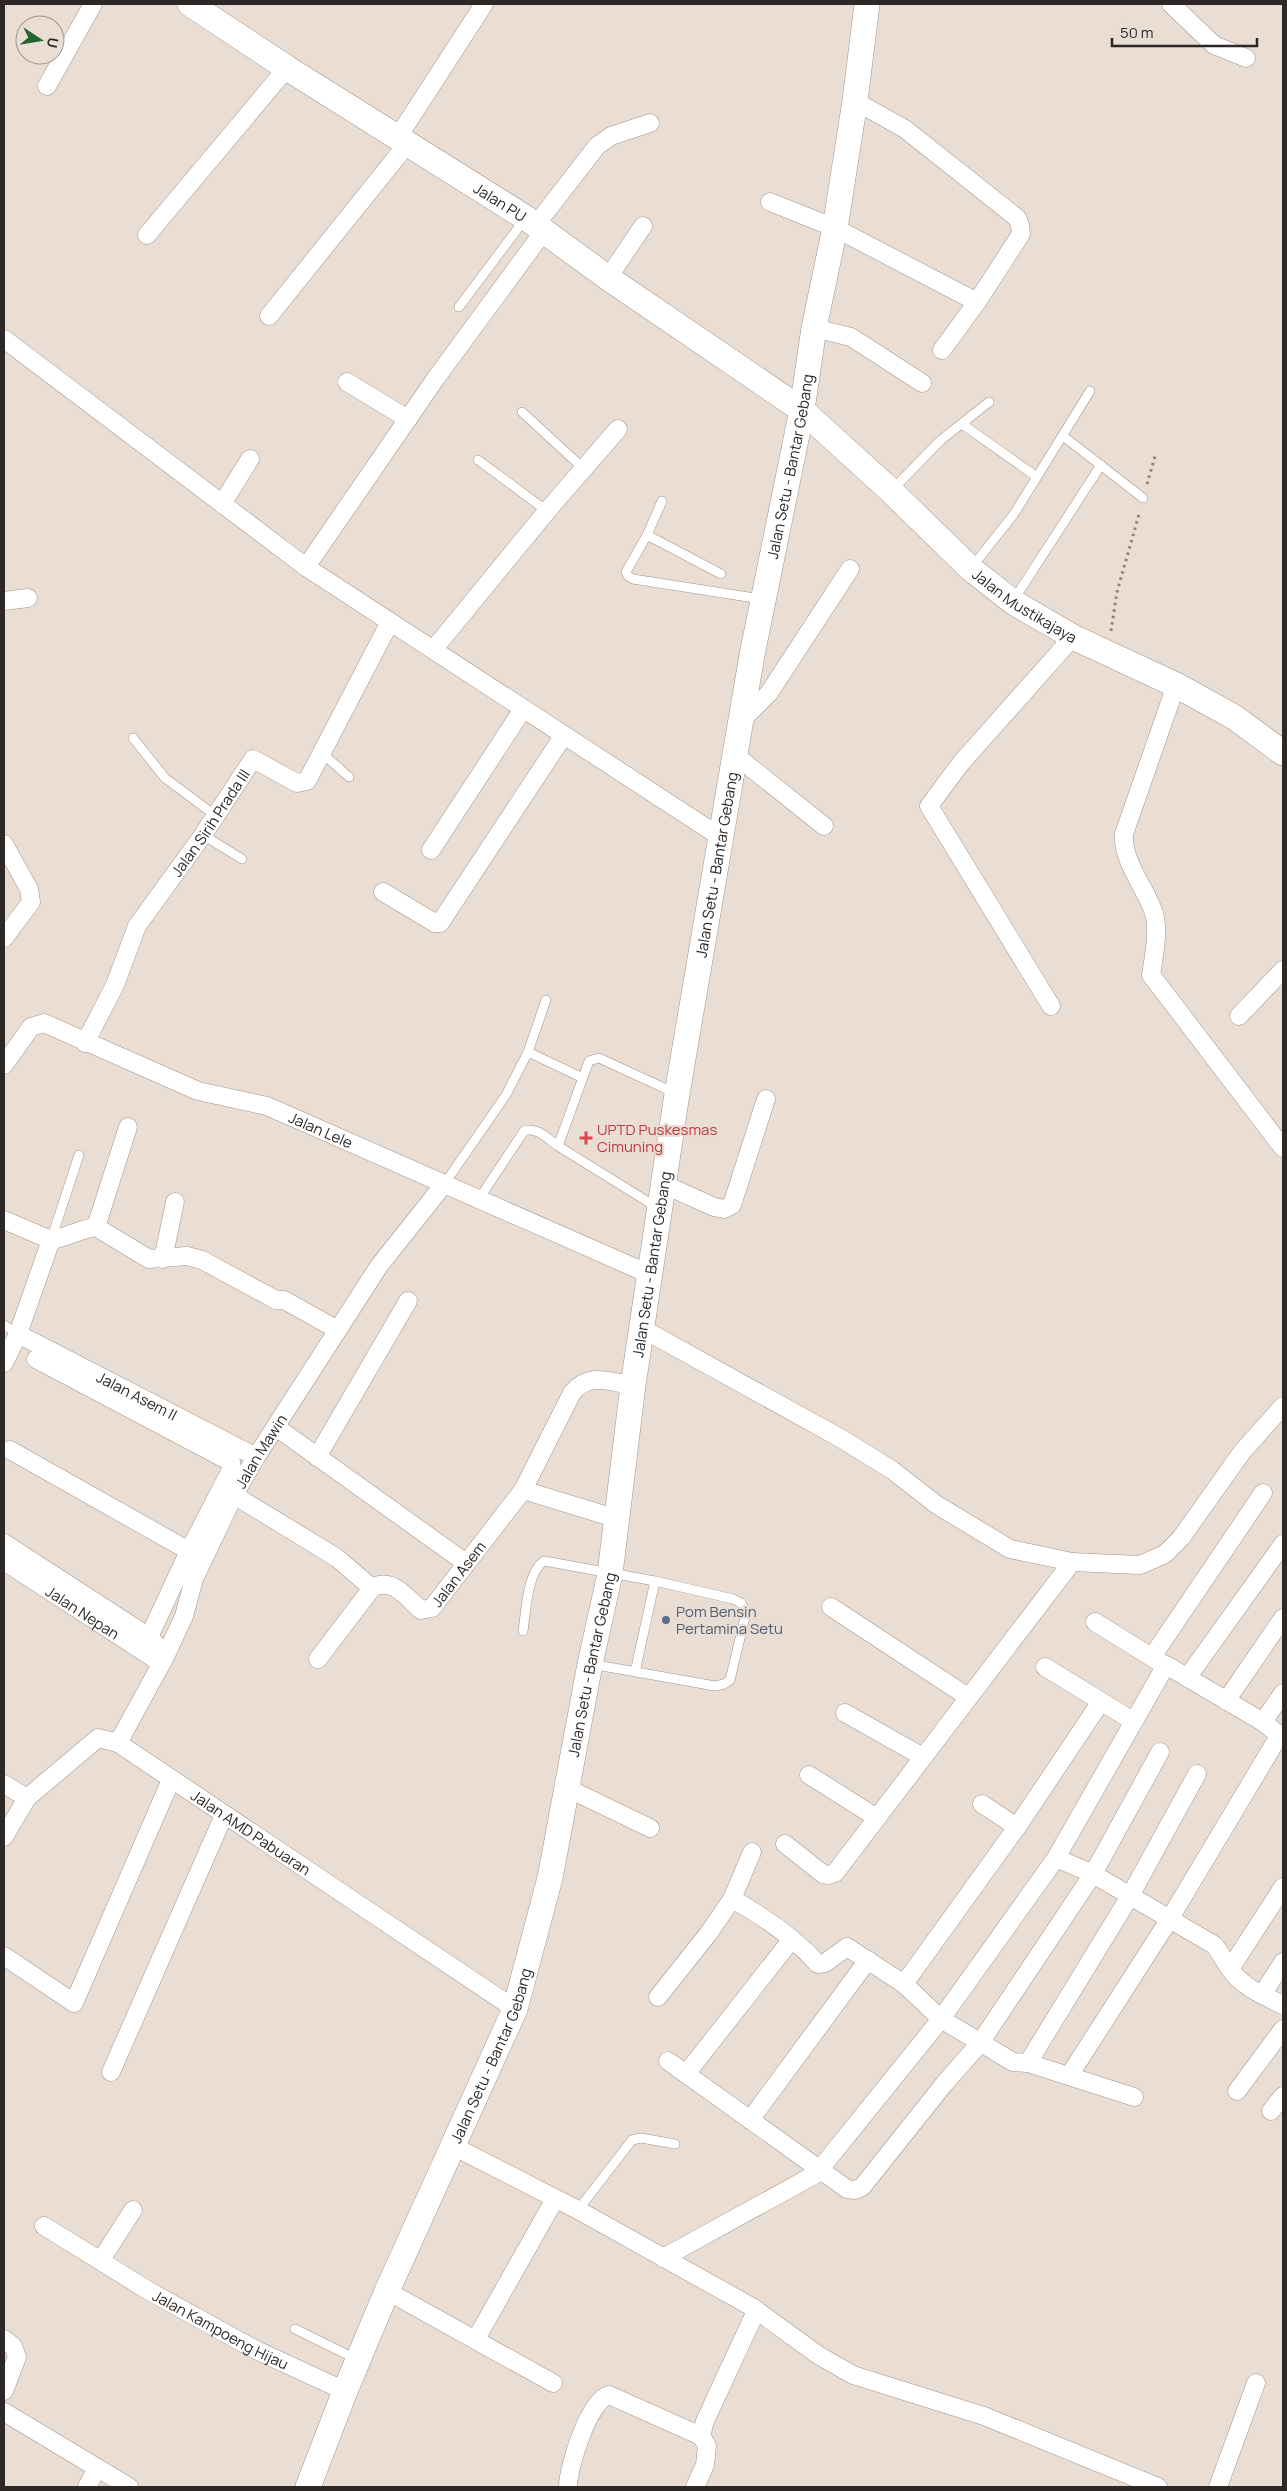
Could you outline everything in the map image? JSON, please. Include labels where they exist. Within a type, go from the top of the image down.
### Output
[{"type":"main road","name":"Jalan PU","points":[[190,4],[287,68],[535,225],[608,278],[802,410]]},
{"type":"main road","name":"Jalan Setu - Bantar Gebang","points":[[309,2487],[345,2391],[387,2291],[515,2009],[550,1878],[590,1664],[610,1574],[633,1385],[677,1094],[762,599],[802,410],[814,328],[834,228],[855,101],[867,4]]},
{"type":"main road","name":"Jalan Mustikajaya","points":[[802,410],[891,491],[971,569],[1013,602],[1073,637],[1176,686],[1234,717],[1283,753]]},
{"type":"street","points":[[47,86],[93,4]]},
{"type":"street","points":[[269,316],[403,140],[484,4]]},
{"type":"street","points":[[1171,4],[1214,45],[1246,58]]},
{"type":"street","points":[[147,235],[287,68]]},
{"type":"street","points":[[855,101],[905,129],[1016,218],[1020,225],[1021,234],[977,302],[942,350]]},
{"type":"street","points":[[306,568],[408,419],[535,225],[597,146],[611,136],[650,123]]},
{"type":"street","points":[[770,202],[834,228],[977,302]]},
{"type":"street","points":[[608,278],[643,226]]},
{"type":"street","points":[[814,328],[851,337],[922,383]]},
{"type":"street","points":[[4,339],[306,568],[722,838]]},
{"type":"street","points":[[347,382],[408,419]]},
{"type":"street","points":[[433,650],[547,511],[618,429]]},
{"type":"street","points":[[222,504],[250,459]]},
{"type":"street","points":[[742,720],[769,693],[850,569]]},
{"type":"street","points":[[4,601],[28,598]]},
{"type":"street","name":"Jalan Sirih Prada III","points":[[85,1043],[115,985],[137,926],[203,835],[253,760],[297,783],[307,781],[390,622]]},
{"type":"street","points":[[1051,1006],[929,806],[961,763],[1073,637]]},
{"type":"street","points":[[1176,686],[1144,774],[1124,841],[1125,849],[1154,914],[1155,932],[1151,974],[1283,1148]]},
{"type":"street","points":[[431,850],[523,709]]},
{"type":"street","points":[[383,892],[435,923],[440,923],[564,735]]},
{"type":"street","points":[[735,755],[824,826]]},
{"type":"street","points":[[4,844],[29,890],[31,902],[4,938]]},
{"type":"street","points":[[1239,1016],[1283,970]]},
{"type":"street","name":"Jalan Lele","points":[[4,1065],[31,1027],[44,1023],[85,1043],[198,1091],[267,1106],[649,1274]]},
{"type":"street","points":[[663,1184],[714,1206],[724,1209],[732,1205],[766,1099]]},
{"type":"street","points":[[96,1227],[128,1127]]},
{"type":"street","name":"Jalan Mawin","points":[[118,1743],[163,1660],[184,1616],[194,1579],[234,1495],[256,1457],[336,1329],[379,1266],[445,1184]]},
{"type":"street","points":[[163,1259],[175,1202]]},
{"type":"street","points":[[4,1220],[51,1240],[72,1236],[81,1229],[96,1227],[149,1258],[163,1259],[187,1256],[202,1260],[276,1300],[284,1300],[336,1329]]},
{"type":"street","points":[[4,1363],[11,1330],[51,1240]]},
{"type":"street","points":[[317,1457],[408,1301]]},
{"type":"street","points":[[641,1328],[842,1439],[892,1470],[937,1505],[1010,1549],[1072,1562],[1140,1564],[1165,1554],[1181,1538],[1242,1452],[1283,1406]]},
{"type":"street","name":"Jalan Asem II","points":[[11,1330],[256,1457]]},
{"type":"street","points":[[36,1360],[230,1462],[232,1468],[189,1551],[149,1637]]},
{"type":"street","name":"Jalan Asem","points":[[372,1588],[380,1583],[390,1584],[421,1610],[427,1611],[432,1608],[523,1490],[572,1393],[580,1383],[589,1379],[633,1385]]},
{"type":"street","points":[[276,1427],[466,1563]]},
{"type":"street","points":[[10,1450],[189,1551]]},
{"type":"street","points":[[523,1490],[618,1518]]},
{"type":"street","points":[[663,2258],[816,2174],[941,2019],[1056,1858],[1133,1721],[1159,1661],[1263,1493]]},
{"type":"street","points":[[234,1495],[338,1558],[372,1588],[318,1659]]},
{"type":"street","points":[[4,1543],[149,1637],[160,1648],[163,1660]]},
{"type":"street","points":[[1187,1678],[1283,1544]]},
{"type":"street","name":"Jalan Nepan","points":[[4,1561],[163,1660]]},
{"type":"street","points":[[784,1844],[824,1874],[835,1873],[1072,1562]]},
{"type":"street","points":[[831,1607],[968,1697]]},
{"type":"street","points":[[1226,1701],[1283,1618]]},
{"type":"street","points":[[1069,2076],[1169,1920],[1281,1737],[1263,1722],[1094,1622]]},
{"type":"street","points":[[1045,1667],[1100,1703],[1133,1721]]},
{"type":"street","points":[[1263,1722],[1283,1693]]},
{"type":"street","points":[[904,1984],[1017,1827],[1100,1703]]},
{"type":"street","points":[[845,1713],[923,1757]]},
{"type":"street","name":"Jalan AMD Pabuaran","points":[[4,1837],[27,1798],[98,1738],[118,1743],[515,2009]]},
{"type":"street","points":[[668,2061],[847,2189],[855,2190],[862,2187],[944,2084],[980,2043],[1093,1874],[1160,1752]]},
{"type":"street","points":[[1028,2062],[1130,1896],[1197,1774]]},
{"type":"street","points":[[809,1775],[877,1818]]},
{"type":"street","points":[[4,1956],[74,2003],[171,1780]]},
{"type":"street","points":[[4,1784],[27,1798]]},
{"type":"street","points":[[567,1788],[650,1828]]},
{"type":"street","points":[[982,1804],[1017,1827]]},
{"type":"street","points":[[111,2072],[224,1815]]},
{"type":"street","points":[[658,1997],[708,1934],[732,1899],[752,1852]]},
{"type":"street","points":[[1056,1858],[1093,1874],[1214,1945],[1223,1954],[1230,1969],[1262,1995],[1283,2005]]},
{"type":"street","points":[[1230,1969],[1283,1887]]},
{"type":"street","points":[[732,1899],[754,1910],[821,1964],[847,1947],[904,1984],[941,2019],[1013,2062],[1028,2062],[1134,2097]]},
{"type":"street","points":[[686,2074],[792,1939]]},
{"type":"street","points":[[750,2120],[868,1960]]},
{"type":"street","points":[[1262,1995],[1283,1962]]},
{"type":"street","points":[[1237,2091],[1283,2029]]},
{"type":"street","points":[[1271,2111],[1283,2096]]},
{"type":"street","points":[[453,2146],[578,2210],[756,2311],[818,2355],[853,2375],[984,2416],[1158,2487]]},
{"type":"street","points":[[476,2339],[555,2199]]},
{"type":"street","points":[[101,2260],[133,2210]]},
{"type":"street","name":"Jalan Kampoeng Hijau","points":[[44,2226],[149,2291],[256,2350],[345,2391]]},
{"type":"street","points":[[387,2291],[553,2383]]},
{"type":"street","points":[[700,2436],[705,2421],[756,2311]]},
{"type":"street","points":[[4,2339],[13,2346],[17,2356],[4,2390]]},
{"type":"street","points":[[1218,2487],[1256,2383]]},
{"type":"street","points":[[568,2487],[571,2461],[595,2407],[603,2397],[609,2395],[700,2436],[707,2446],[705,2465],[695,2487]]},
{"type":"street","points":[[4,2412],[129,2487]]},
{"type":"street","points":[[87,2487],[98,2468]]},
{"type":"lane","points":[[459,307],[535,225]]},
{"type":"lane","points":[[971,569],[1014,514],[1090,391]]},
{"type":"lane","points":[[891,491],[941,440],[989,402]]},
{"type":"lane","points":[[522,412],[584,470]]},
{"type":"lane","points":[[962,424],[1038,477]]},
{"type":"lane","points":[[1063,436],[1144,498]]},
{"type":"lane","points":[[478,460],[547,511]]},
{"type":"lane","points":[[1013,602],[1101,465]]},
{"type":"lane","points":[[662,501],[647,535],[626,572],[628,576],[633,579],[762,599]]},
{"type":"lane","points":[[647,535],[721,574]]},
{"type":"lane","points":[[133,738],[165,778],[216,816]]},
{"type":"lane","points":[[322,753],[349,776]]},
{"type":"lane","points":[[203,835],[242,859]]},
{"type":"lane","points":[[445,1184],[506,1095],[528,1052],[546,1000]]},
{"type":"lane","points":[[528,1052],[583,1078]]},
{"type":"lane","points":[[558,1146],[589,1061],[599,1058],[677,1094]]},
{"type":"lane","points":[[479,1199],[524,1131],[530,1128],[659,1209]]},
{"type":"lane","points":[[51,1240],[79,1155]]},
{"type":"lane","points":[[523,1631],[533,1576],[537,1566],[544,1562],[655,1581],[733,1599],[741,1603],[746,1613],[730,1680],[724,1684],[715,1686],[590,1664]]},
{"type":"lane","points":[[635,1672],[655,1581]]},
{"type":"lane","points":[[578,2210],[632,2140],[641,2138],[675,2144]]},
{"type":"lane","points":[[295,2329],[358,2360]]},
{"type":"path","points":[[1108,654],[1117,592],[1156,453]]},
{"type":"place","name":"UPTD Puskesmas Cimuning","points":[[586,1138]]},
{"type":"place","name":"Pom Bensin Pertamina Setu","points":[[666,1620]]}]
